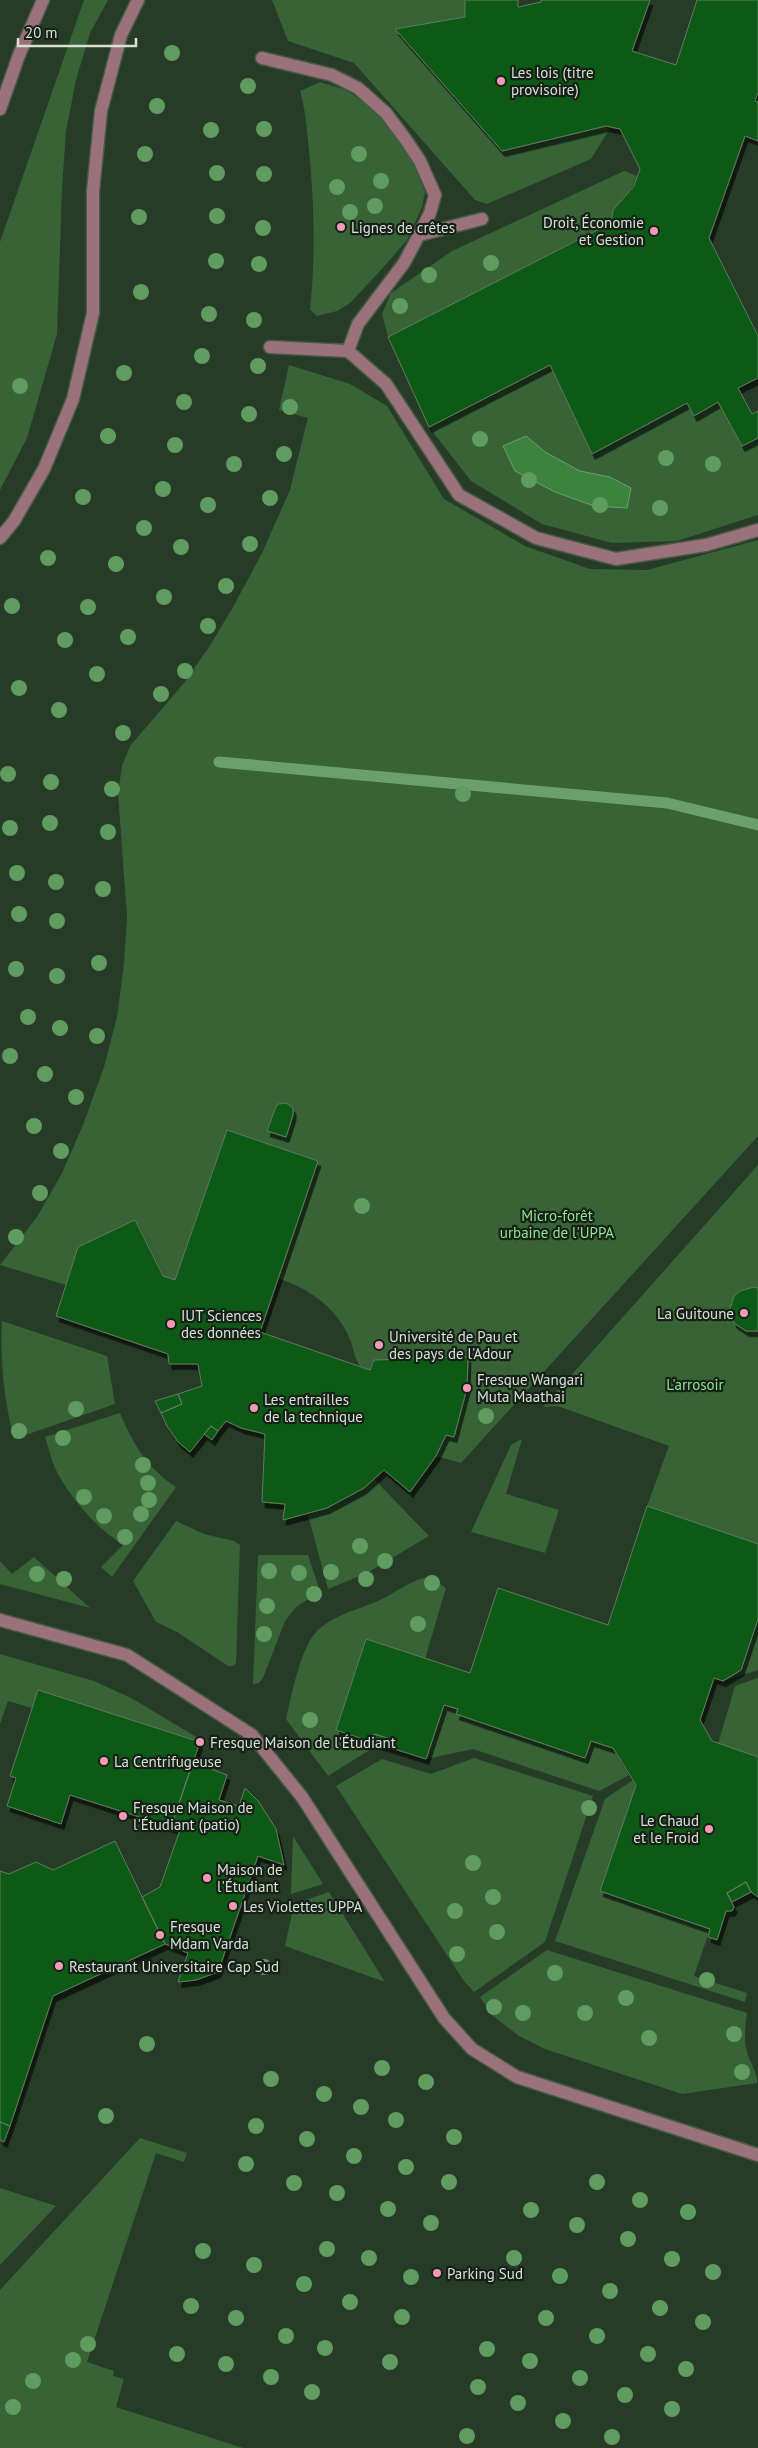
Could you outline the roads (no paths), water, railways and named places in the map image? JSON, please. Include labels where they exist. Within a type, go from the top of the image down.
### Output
[{"type":"street","points":[[0,109],[19,55],[43,0]]},
{"type":"street","points":[[0,538],[14,521],[44,469],[73,399],[93,313],[93,190],[101,111],[121,35],[138,0]]},
{"type":"street","points":[[262,58],[332,75],[358,88],[386,113],[420,161],[435,195],[430,213],[404,263],[358,324],[348,351]]},
{"type":"street","points":[[419,235],[482,219]]},
{"type":"street","points":[[270,347],[348,351],[386,384],[459,495],[536,538],[616,559],[706,545],[758,530]]},
{"type":"street","points":[[0,1620],[127,1655],[252,1735],[302,1797],[444,2018],[472,2049],[517,2076],[758,2155]]},
{"type":"waterway","points":[[219,762],[667,803],[758,825]]},
{"type":"place","name":"Les lois (titre provisoire)","points":[[501,81]]},
{"type":"place","name":"Lignes de crêtes","points":[[341,227]]},
{"type":"place","name":"Droit, Économie et Gestion","points":[[654,231]]},
{"type":"place","name":"La Guitoune","points":[[744,1313]]},
{"type":"place","name":"IUT Sciences des données","points":[[171,1324]]},
{"type":"place","name":"Université de Pau et des pays de l'Adour","points":[[379,1345]]},
{"type":"place","name":"Fresque Wangari Muta Maathai","points":[[467,1388]]},
{"type":"place","name":"Les entrailles de la technique","points":[[254,1408]]},
{"type":"place","name":"Fresque Maison de l'Étudiant","points":[[200,1742]]},
{"type":"place","name":"La Centrifugeuse","points":[[104,1761]]},
{"type":"place","name":"Fresque Maison de l'Étudiant (patio)","points":[[123,1816]]},
{"type":"place","name":"Le Chaud et le Froid","points":[[709,1829]]},
{"type":"place","name":"Maison de l'Étudiant","points":[[207,1878]]},
{"type":"place","name":"Les Violettes UPPA","points":[[233,1906]]},
{"type":"place","name":"Fresque Mdam Varda","points":[[160,1935]]},
{"type":"place","name":"Restaurant Universitaire Cap Sud","points":[[59,1966]]},
{"type":"place","name":"Parking Sud","points":[[437,2273]]},
{"type":"park label","name":"Micro-forêt urbaine de l'UPPA","points":[[557,1224]]},
{"type":"park label","name":"L'arrosoir","points":[[695,1384]]}]
